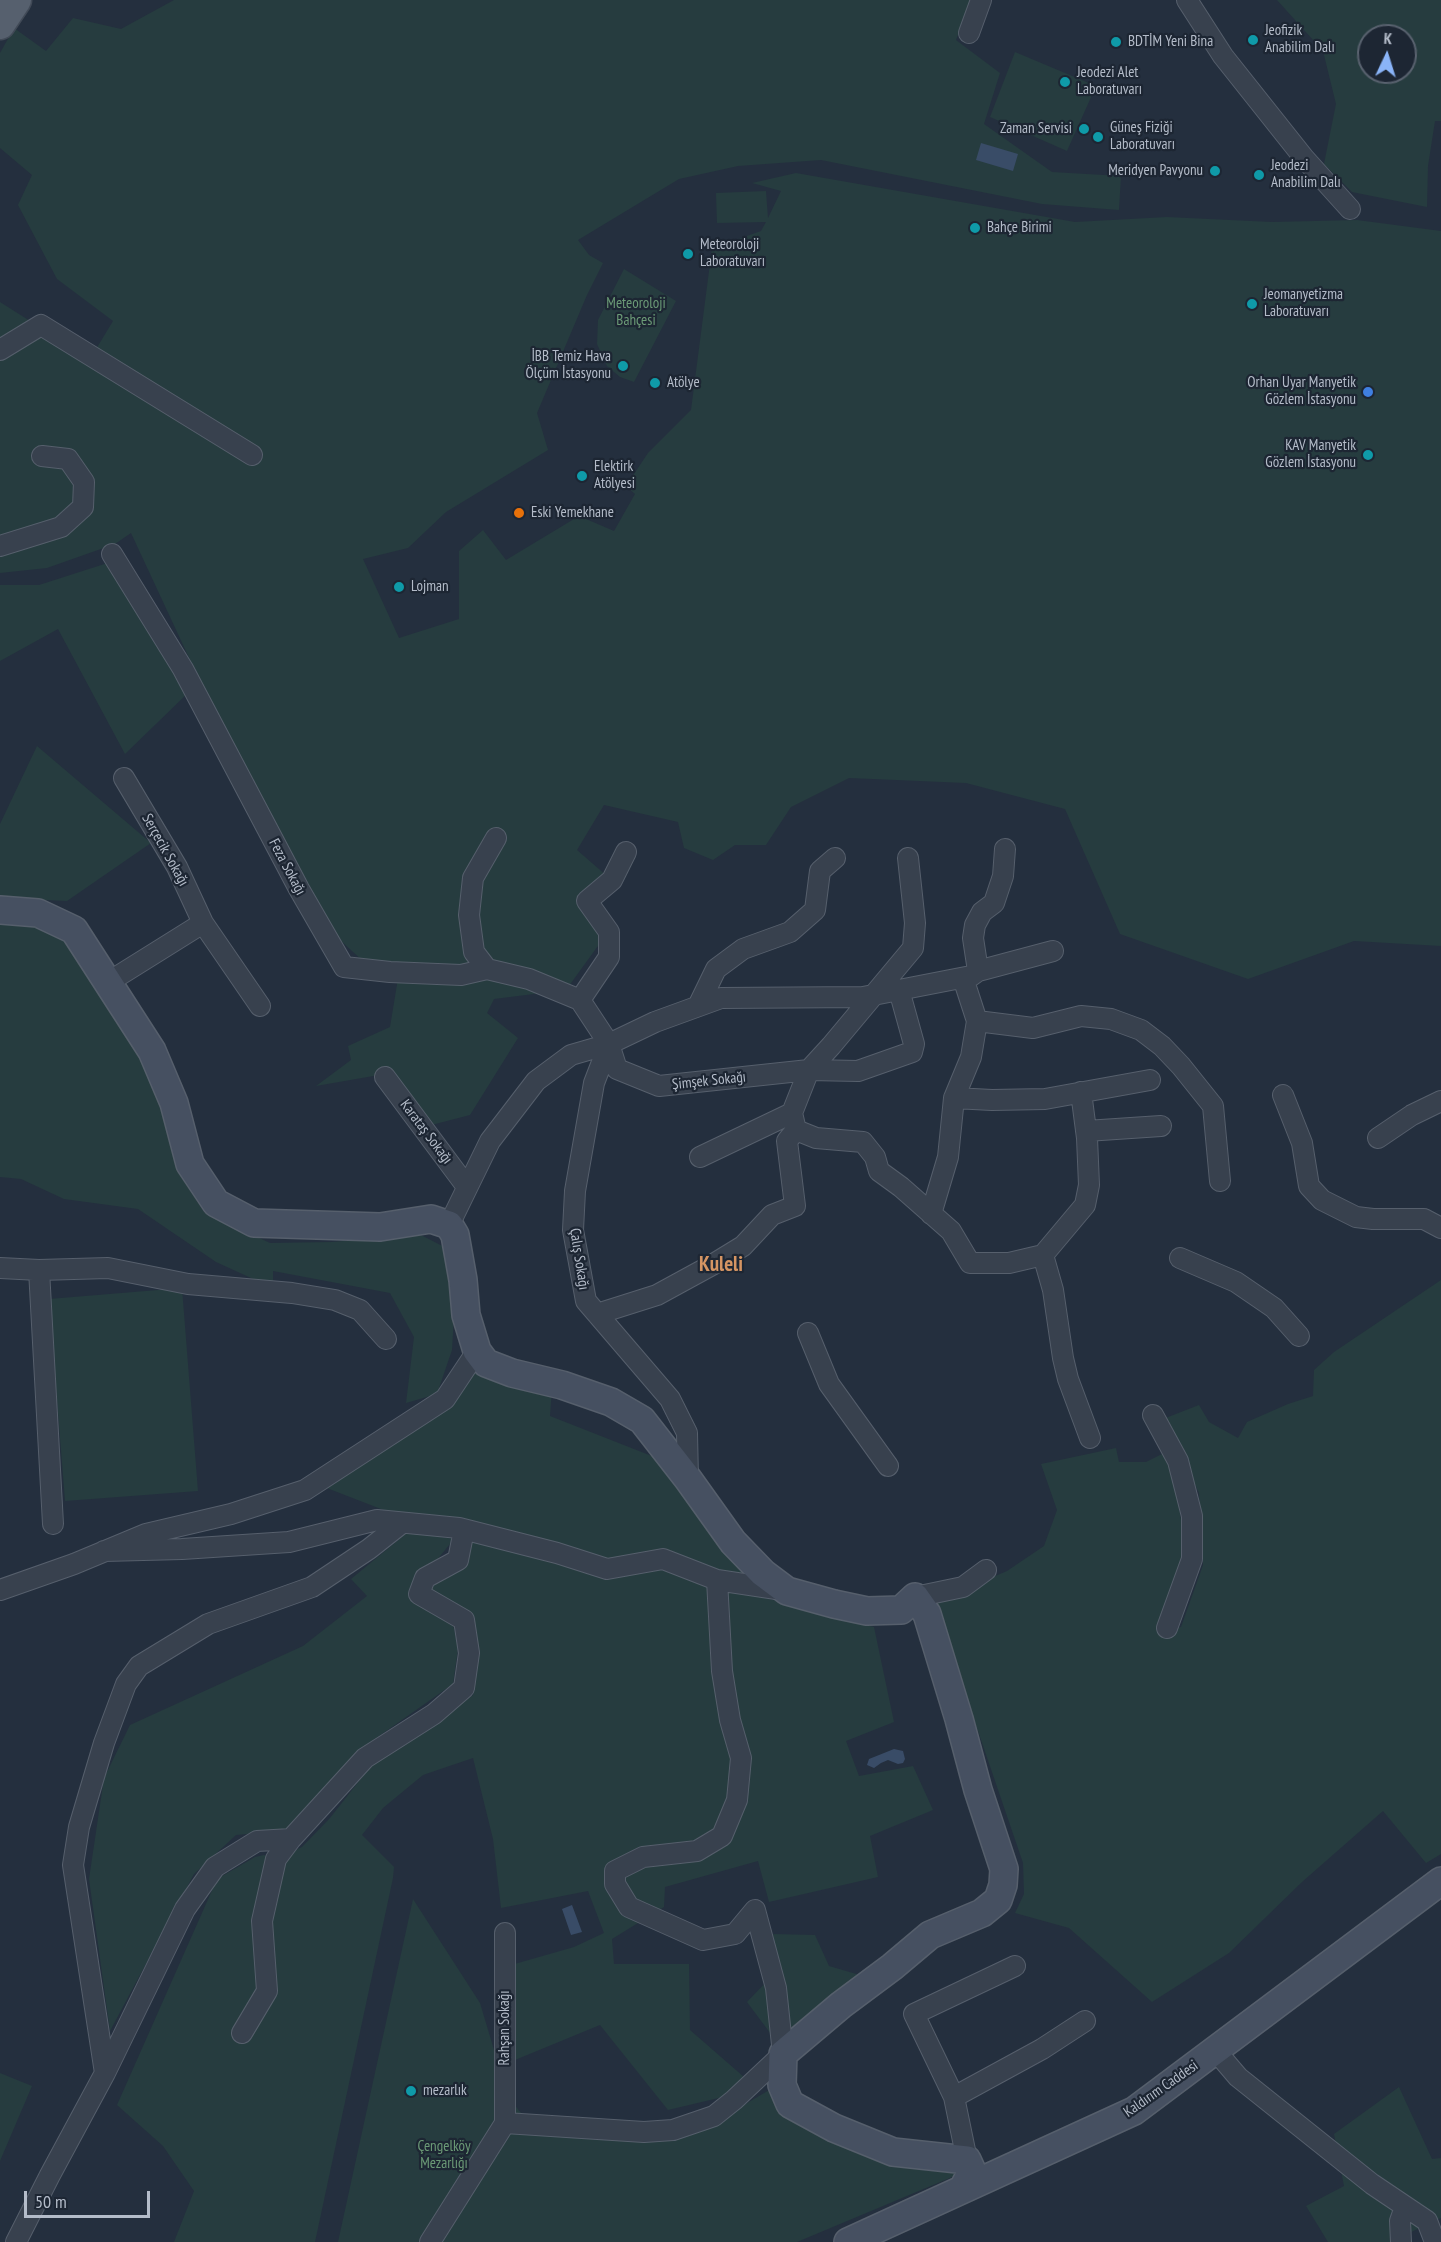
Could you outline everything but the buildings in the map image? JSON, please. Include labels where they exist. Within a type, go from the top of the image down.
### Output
[{"type":"main road","points":[[0,24],[16,0]]},
{"type":"street","points":[[969,33],[981,0]]},
{"type":"street","points":[[1187,0],[1223,56],[1304,158],[1350,209]]},
{"type":"street","points":[[0,350],[41,325],[252,455]]},
{"type":"street","points":[[0,546],[61,527],[83,507],[84,482],[68,459],[42,456]]},
{"type":"street","name":"Feza Sokağı","points":[[112,554],[183,669],[299,889],[344,967],[390,972],[461,975],[487,969],[529,979],[580,1000]]},
{"type":"street","name":"Serçecik Sokağı","points":[[124,778],[177,867],[203,923],[260,1006]]},
{"type":"street","points":[[487,969],[474,952],[469,915],[473,878],[496,838]]},
{"type":"street","points":[[932,1214],[948,1156],[954,1098],[971,1057],[977,1021],[970,974],[975,925],[982,912],[994,903],[1003,876],[1005,849]]},
{"type":"street","points":[[580,1000],[609,957],[609,932],[587,901],[612,880],[626,852]]},
{"type":"street","points":[[698,1006],[716,969],[744,949],[790,932],[814,910],[820,871],[835,858]]},
{"type":"street","points":[[597,1314],[657,1294],[712,1265],[743,1246],[772,1215],[795,1206],[787,1141],[809,1070],[913,948],[915,923],[908,858]]},
{"type":"street","points":[[0,909],[38,913],[74,930],[152,1051],[174,1103],[190,1164],[216,1203],[254,1223],[380,1227],[431,1219],[449,1225],[455,1235],[466,1315],[477,1351],[486,1363],[512,1373],[562,1385],[611,1402],[642,1420],[733,1542],[763,1573],[787,1591]]},
{"type":"street","points":[[107,983],[203,923]]},
{"type":"street","points":[[449,1225],[490,1141],[536,1081],[571,1055],[609,1044],[655,1022],[722,998],[862,997],[970,974],[1053,951]]},
{"type":"street","points":[[809,1070],[858,1071],[912,1052],[914,1044],[899,990]]},
{"type":"street","name":"Şimşek Sokağı","points":[[580,1000],[609,1044],[617,1069],[659,1086],[809,1070]]},
{"type":"street","points":[[977,1021],[1033,1028],[1081,1016],[1111,1019],[1141,1030],[1162,1046],[1213,1106],[1220,1181]]},
{"type":"street","name":"Çalış Sokağı","points":[[609,1044],[594,1083],[575,1191],[573,1230],[586,1301],[670,1399],[687,1433],[688,1479]]},
{"type":"street","name":"Karataş Sokağı","points":[[385,1077],[467,1187]]},
{"type":"street","points":[[954,1098],[1045,1099],[1150,1080]]},
{"type":"street","points":[[794,1121],[816,1138],[864,1142],[875,1157],[879,1171],[951,1231],[970,1263],[1009,1263],[1043,1255],[1085,1204],[1089,1185],[1081,1092]]},
{"type":"street","points":[[1283,1095],[1302,1143],[1309,1186],[1322,1200],[1356,1217],[1424,1219],[1441,1228]]},
{"type":"street","points":[[1378,1138],[1412,1114],[1441,1101]]},
{"type":"street","points":[[700,1157],[794,1121]]},
{"type":"street","points":[[1086,1131],[1161,1126]]},
{"type":"street","points":[[1043,1255],[1053,1290],[1068,1379],[1090,1438]]},
{"type":"street","points":[[1180,1258],[1236,1282],[1274,1308],[1299,1336]]},
{"type":"street","points":[[0,1268],[39,1270],[108,1268],[188,1284],[292,1293],[335,1300],[360,1310],[386,1339]]},
{"type":"street","points":[[39,1270],[53,1524]]},
{"type":"street","points":[[808,1333],[829,1384],[888,1466]]},
{"type":"street","points":[[0,1590],[146,1534],[231,1514],[304,1490],[445,1399],[477,1351]]},
{"type":"street","points":[[1153,1415],[1178,1461],[1192,1516],[1192,1559],[1167,1628]]},
{"type":"street","points":[[104,1551],[289,1542],[377,1520],[464,1530],[557,1553],[607,1569],[663,1559],[717,1580],[787,1591],[867,1611],[901,1610],[915,1597],[963,1587],[986,1570]]},
{"type":"street","points":[[105,2073],[73,1865],[79,1827],[104,1743],[132,1674],[139,1666],[208,1624],[312,1587],[369,1549],[402,1523]]},
{"type":"street","points":[[242,2033],[267,1991],[262,1922],[276,1859],[291,1839],[365,1758],[434,1714],[464,1688],[469,1653],[464,1620],[419,1594],[425,1578],[458,1560],[464,1530]]},
{"type":"street","points":[[717,1580],[722,1671],[730,1720],[741,1758],[737,1800],[722,1836],[697,1851],[643,1857],[615,1871],[615,1884],[630,1907],[703,1940],[735,1935],[755,1910],[776,1988],[783,2054],[782,2085],[790,2104],[834,2128],[893,2152],[967,2160]]},
{"type":"street","points":[[430,2242],[456,2205],[505,2123],[645,2132],[673,2130],[714,2116],[841,2005],[930,1935],[982,1913],[998,1900],[1003,1885],[1004,1869],[978,1790],[927,1614],[915,1597]]},
{"type":"street","points":[[16,2242],[105,2073],[185,1909],[215,1867],[257,1841],[291,1839]]},
{"type":"street","name":"Kaldırım Caddesi","points":[[848,2242],[1134,2111],[1441,1881]]},
{"type":"street","name":"Rahşan Sokağı","points":[[505,1933],[505,2123]]},
{"type":"street","points":[[963,2189],[972,2171],[967,2160],[954,2097],[914,2014],[1015,1966]]},
{"type":"street","points":[[954,2097],[1042,2049],[1085,2020]]},
{"type":"street","points":[[1215,2050],[1238,2077],[1372,2184],[1427,2221],[1435,2242]]},
{"type":"street","points":[[1401,2242],[1400,2221],[1405,2207]]},
{"type":"green space","points":[[174,0],[971,0],[956,40],[1000,73],[984,124],[1052,172],[1121,176],[1119,210],[1042,204],[821,160],[738,166],[679,179],[578,240],[589,255],[603,263],[537,413],[548,450],[446,512],[408,548],[363,559],[399,638],[459,619],[459,551],[483,530],[506,560],[579,516],[614,531],[635,494],[626,486],[648,453],[691,410],[712,248],[761,231],[766,222],[717,223],[716,193],[766,191],[768,218],[781,191],[752,183],[796,173],[1075,222],[1167,217],[1272,222],[1357,220],[1441,231],[1441,946],[1354,941],[1248,979],[1120,934],[1065,809],[966,783],[849,778],[791,807],[766,845],[735,845],[713,860],[684,848],[678,822],[604,805],[577,850],[607,876],[585,895],[608,932],[566,990],[494,999],[487,1013],[518,1038],[470,1115],[416,1129],[379,1075],[316,1086],[351,1060],[348,1046],[390,1027],[400,966],[364,962],[340,940],[231,748],[131,533],[115,544],[47,568],[0,573],[0,302],[90,359],[113,321],[57,279],[18,205],[32,175],[0,148],[0,53],[14,28],[46,51],[73,18],[121,29]]},
{"type":"green space","points":[[1277,0],[1441,0],[1441,121],[1435,121],[1428,166],[1427,207],[1352,192],[1324,164],[1336,104],[1323,51]]},
{"type":"green space","points":[[1015,52],[1096,86],[1067,151],[990,117]]},
{"type":"green space","name":"Meteoroloji Bahçesi","points":[[624,269],[676,301],[634,382],[620,377],[607,366],[597,344],[598,320]]},
{"type":"green space","points":[[120,559],[188,693],[125,754],[58,629],[0,661],[0,585],[39,585]]},
{"type":"green space","points":[[37,746],[151,843],[67,901],[0,898],[0,824]]},
{"type":"green space","points":[[47,914],[112,997],[164,1101],[182,1178],[204,1212],[270,1243],[331,1242],[421,1235],[450,1250],[455,1300],[452,1350],[437,1394],[406,1403],[414,1337],[390,1293],[273,1271],[273,1288],[216,1262],[138,1209],[64,1199],[21,1179],[0,1177],[0,921]]},
{"type":"green space","points":[[1441,1280],[1441,1854],[1426,1863],[1383,1811],[1302,1882],[1229,1953],[1152,2002],[1069,1928],[1015,1913],[1024,1894],[1023,1863],[934,1602],[1007,1571],[1044,1546],[1057,1510],[1041,1464],[1116,1448],[1119,1462],[1146,1462],[1166,1452],[1176,1484],[1185,1549],[1167,1628],[1181,1627],[1203,1565],[1199,1493],[1163,1419],[1199,1405],[1209,1422],[1238,1438],[1247,1422],[1313,1396],[1314,1370],[1334,1352]]},
{"type":"green space","points":[[182,1288],[198,1491],[65,1501],[49,1299]]},
{"type":"green space","points":[[477,1359],[552,1389],[550,1416],[667,1462],[761,1582],[719,1576],[663,1554],[604,1563],[399,1516],[319,1485],[452,1403]]},
{"type":"green space","points":[[408,1532],[454,1539],[410,1593],[453,1624],[458,1649],[453,1684],[355,1753],[291,1830],[236,1835],[194,1874],[110,2031],[89,1879],[104,1778],[130,1725],[303,1646],[367,1596],[351,1579]]},
{"type":"green space","points":[[472,1538],[604,1576],[661,1570],[874,1627],[894,1722],[846,1741],[859,1776],[913,1766],[933,1810],[870,1836],[878,1877],[769,1902],[758,1861],[665,1887],[664,1907],[612,1939],[614,1964],[689,1964],[690,2030],[744,2077],[727,2096],[668,2110],[600,2025],[515,2060],[511,1965],[574,1947],[604,1933],[588,1891],[501,1908],[493,1839],[473,1758],[423,1775],[383,1808],[362,1835],[394,1867],[393,1878],[315,2242],[174,2242],[194,2191],[163,2146],[117,2105],[217,1879],[255,1857],[264,1855],[276,1859],[302,1847],[330,1818],[370,1767],[473,1695],[478,1656],[470,1614],[428,1592],[431,1582]]},
{"type":"green space","name":"Çengelköy Mezarlığı","points":[[413,1899],[480,2003],[508,2097],[531,2125],[696,2133],[771,2089],[854,2141],[976,2167],[797,2242],[338,2242]]},
{"type":"green space","points":[[773,1934],[815,1935],[829,1966],[870,1978],[779,2045],[747,2002],[768,1980],[777,1966]]},
{"type":"green space","points":[[0,2073],[32,2086],[0,2161]]},
{"type":"green space","points":[[1399,2087],[1432,2159],[1441,2158],[1441,2218],[1390,2242],[1328,2242],[1306,2206],[1344,2186],[1334,2134]]},
{"type":"water","points":[[981,143],[1018,154],[1013,171],[976,160]]},
{"type":"water","points":[[894,1749],[903,1751],[905,1759],[903,1763],[898,1764],[888,1760],[874,1768],[867,1765],[869,1759]]},
{"type":"water","points":[[572,1905],[582,1932],[571,1935],[562,1909]]},
{"type":"place","name":"Jeofizik Anabilim Dalı","points":[[1253,40]]},
{"type":"place","name":"BDTİM Yeni Bina","points":[[1116,42]]},
{"type":"place","name":"Jeodezi Alet Laboratuvarı","points":[[1065,82]]},
{"type":"place","name":"Zaman Servisi","points":[[1084,129]]},
{"type":"place","name":"Güneş Fiziği Laboratuvarı","points":[[1098,137]]},
{"type":"place","name":"Meridyen Pavyonu","points":[[1215,171]]},
{"type":"place","name":"Jeodezi Anabilim Dalı","points":[[1259,175]]},
{"type":"place","name":"Bahçe Birimi","points":[[975,228]]},
{"type":"place","name":"Meteoroloji Laboratuvarı","points":[[688,254]]},
{"type":"place","name":"Jeomanyetizma Laboratuvarı","points":[[1252,304]]},
{"type":"place","name":"İBB Temiz Hava Ölçüm İstasyonu","points":[[623,366]]},
{"type":"place","name":"Atölye","points":[[655,383]]},
{"type":"place","name":"Orhan Uyar Manyetik Gözlem İstasyonu","points":[[1368,392]]},
{"type":"place","name":"KAV Manyetik Gözlem İstasyonu","points":[[1368,455]]},
{"type":"place","name":"Elektirk Atölyesi","points":[[582,476]]},
{"type":"place","name":"Eski Yemekhane","points":[[519,513]]},
{"type":"place","name":"Lojman","points":[[399,587]]},
{"type":"place","name":"mezarlık","points":[[411,2091]]},
{"type":"district","name":"Kuleli","points":[[721,1265]]}]
